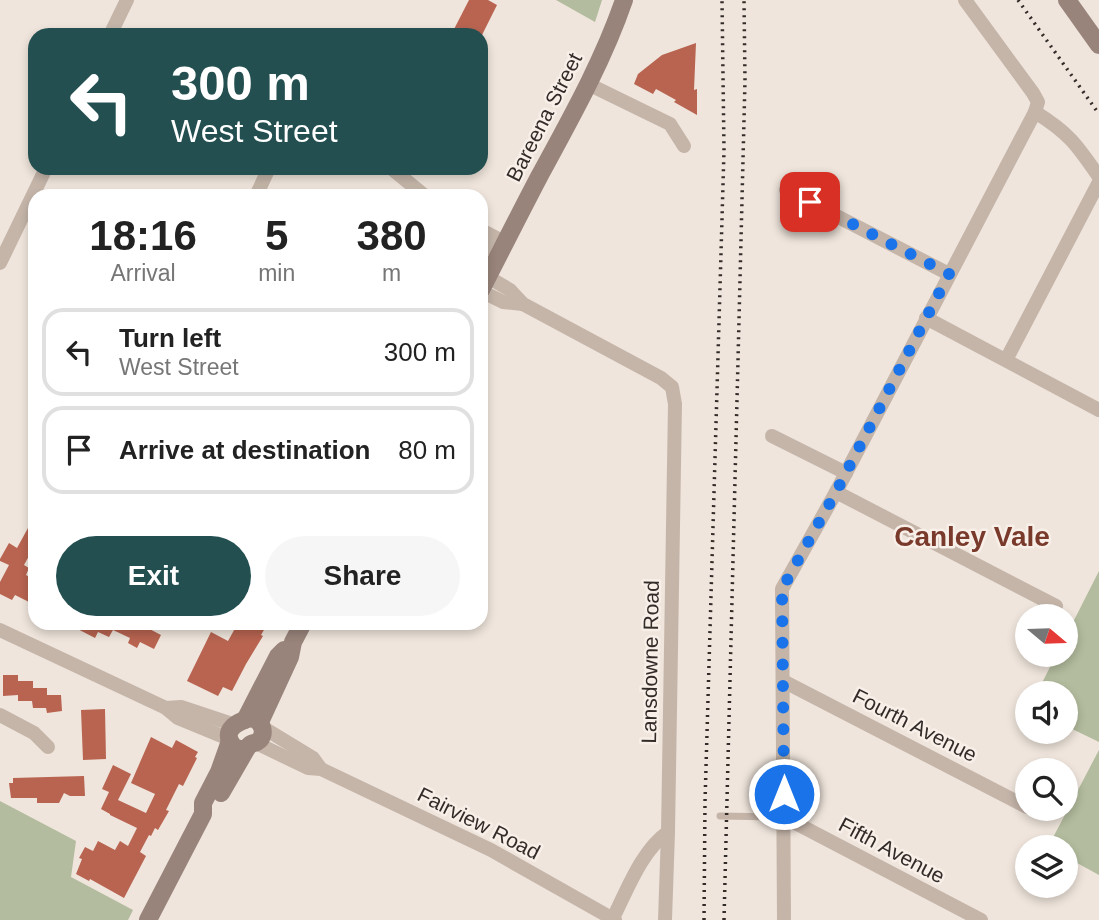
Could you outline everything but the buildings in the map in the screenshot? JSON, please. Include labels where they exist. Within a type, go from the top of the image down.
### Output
[{"type":"main road","name":"Bareena Street","points":[[488,276],[588,84],[624,0]]},
{"type":"main road","points":[[611,34],[630,0]]},
{"type":"main road","points":[[1068,0],[1099,45]]},
{"type":"main road","points":[[148,920],[203,814],[215,805],[278,656],[293,642],[299,630]]},
{"type":"street","points":[[113,28],[127,0]]},
{"type":"street","points":[[784,920],[782,589],[846,473],[1038,102],[965,0]]},
{"type":"street","points":[[588,84],[670,124],[684,146]]},
{"type":"street","points":[[1006,360],[1099,180],[1069,136],[1035,112]]},
{"type":"street","points":[[400,175],[416,189]]},
{"type":"street","points":[[786,190],[949,274]]},
{"type":"street","points":[[0,263],[28,205]]},
{"type":"street","points":[[488,236],[502,248]]},
{"type":"street","points":[[488,245],[502,248]]},
{"type":"street","name":"Lansdowne Road","points":[[488,287],[510,290],[523,304],[661,377],[672,387],[675,404],[665,920]]},
{"type":"street","points":[[926,318],[1099,410]]},
{"type":"street","points":[[772,436],[846,473]]},
{"type":"street","points":[[836,492],[1052,604]]},
{"type":"street","name":"Fairview Road","points":[[0,630],[166,708],[178,718],[245,733],[313,758],[321,769],[491,850],[613,920]]},
{"type":"street","name":"Fourth Avenue","points":[[783,681],[1015,800]]},
{"type":"street","points":[[0,715],[34,733],[48,747]]},
{"type":"street","name":"Fifth Avenue","points":[[784,817],[981,920]]},
{"type":"street","points":[[613,920],[649,849],[668,832]]},
{"type":"lane","points":[[720,816],[784,817]]},
{"type":"green space","points":[[556,0],[602,0],[595,22]]},
{"type":"green space","points":[[1099,571],[1099,742],[1078,732],[1078,681],[1043,681],[1050,667],[1078,667],[1078,612]]},
{"type":"green space","points":[[1099,750],[1099,875],[1078,864],[1078,835],[1054,835],[1062,821],[1078,821],[1078,790]]},
{"type":"green space","points":[[0,801],[76,841],[71,877],[133,910],[128,920],[0,920]]},
{"type":"railway","points":[[704,920],[724,150],[722,0]]},
{"type":"railway","points":[[724,920],[745,80],[744,0]]},
{"type":"railway","points":[[1018,0],[1099,114]]},
{"type":"district","name":"Canley Vale","points":[[972,536]]},
{"type":"route","points":[[784,794],[782,589],[836,492],[949,274],[810,202]]}]
